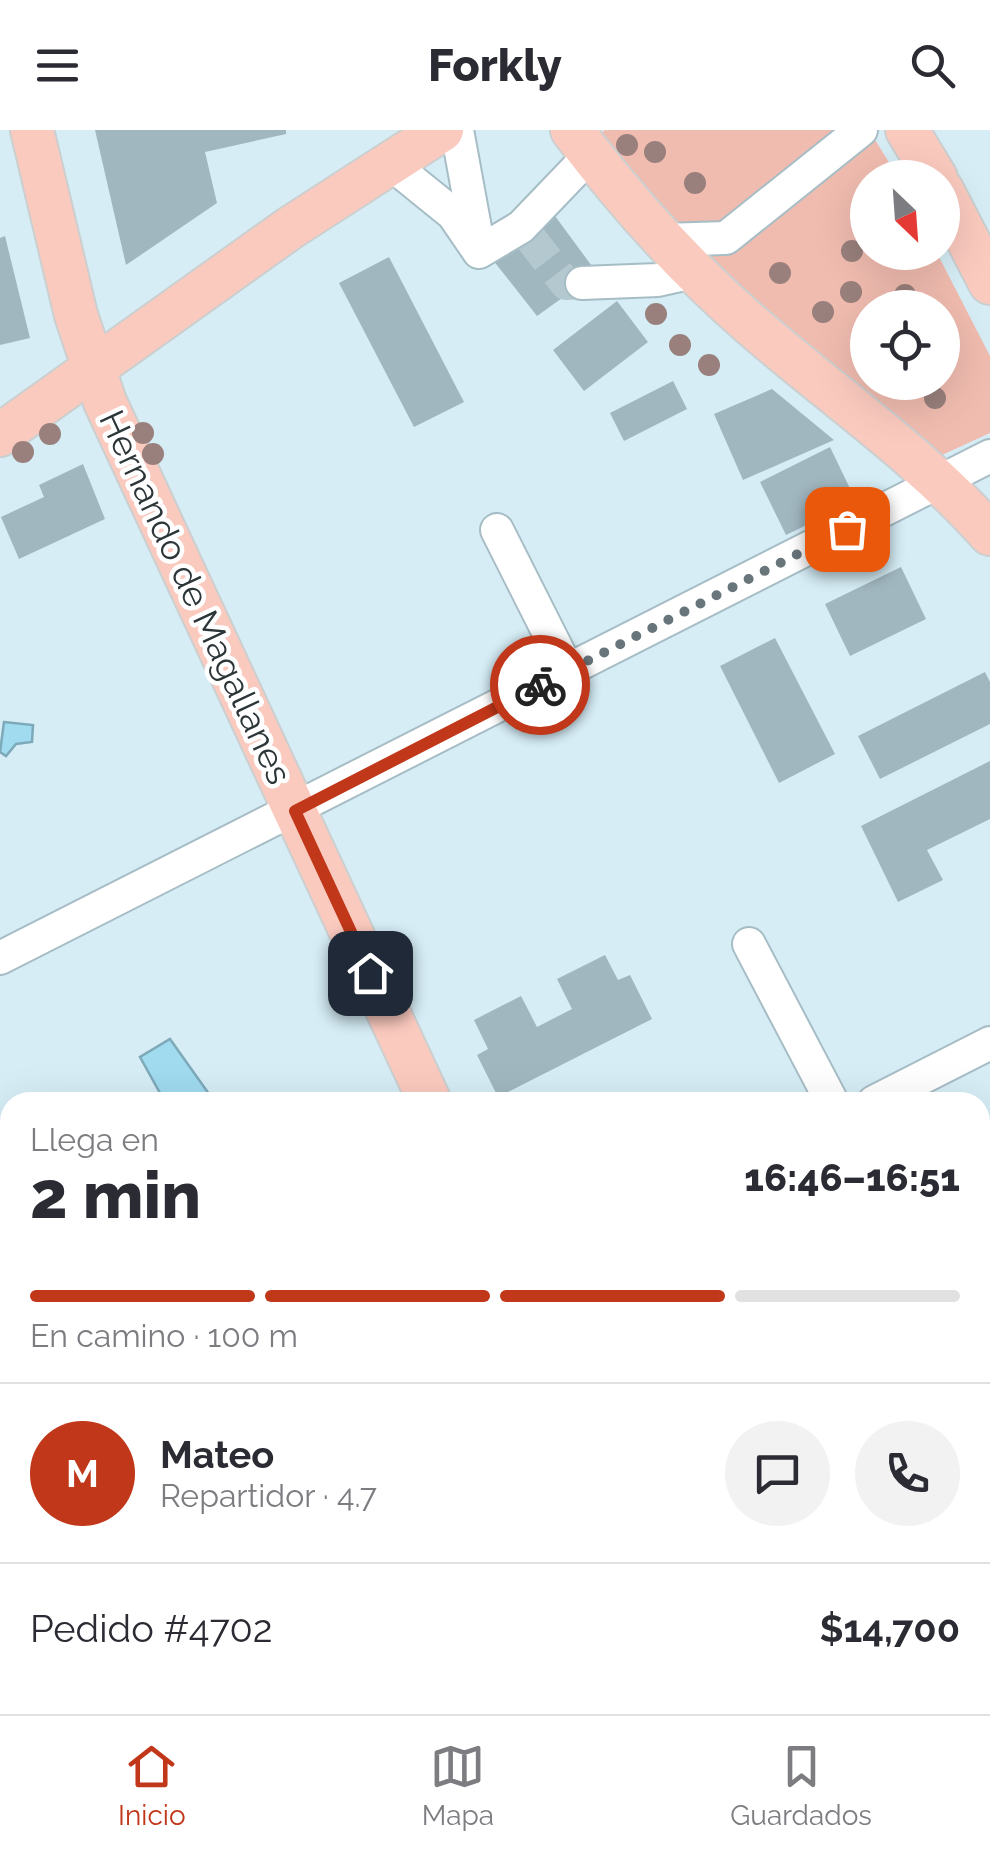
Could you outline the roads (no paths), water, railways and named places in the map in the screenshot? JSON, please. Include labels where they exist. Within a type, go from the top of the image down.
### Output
[{"type":"main road","name":"Hernando de Magallanes","points":[[32,130],[92,367],[425,1092]]},
{"type":"main road","points":[[0,435],[290,228],[442,130]]},
{"type":"main road","points":[[907,130],[925,160]]},
{"type":"main road","points":[[581,142],[703,281],[942,480],[990,534]]},
{"type":"main road","points":[[960,225],[990,283]]},
{"type":"street","points":[[458,130],[479,252]]},
{"type":"street","points":[[582,283],[703,281],[726,238],[861,130]]},
{"type":"street","points":[[479,252],[525,231],[581,142]]},
{"type":"street","points":[[390,163],[453,214],[479,252]]},
{"type":"street","points":[[664,240],[726,238]]},
{"type":"street","points":[[0,958],[990,456]]},
{"type":"street","points":[[497,530],[568,671]]},
{"type":"street","points":[[749,944],[827,1092]]},
{"type":"street","points":[[894,1092],[990,1043]]},
{"type":"water","points":[[4,722],[33,725],[32,742],[16,744],[6,756],[0,752]]},
{"type":"water","points":[[170,1039],[208,1092],[159,1092],[140,1057]]},
{"type":"tunnel","points":[[528,235],[566,284],[582,283]]}]
